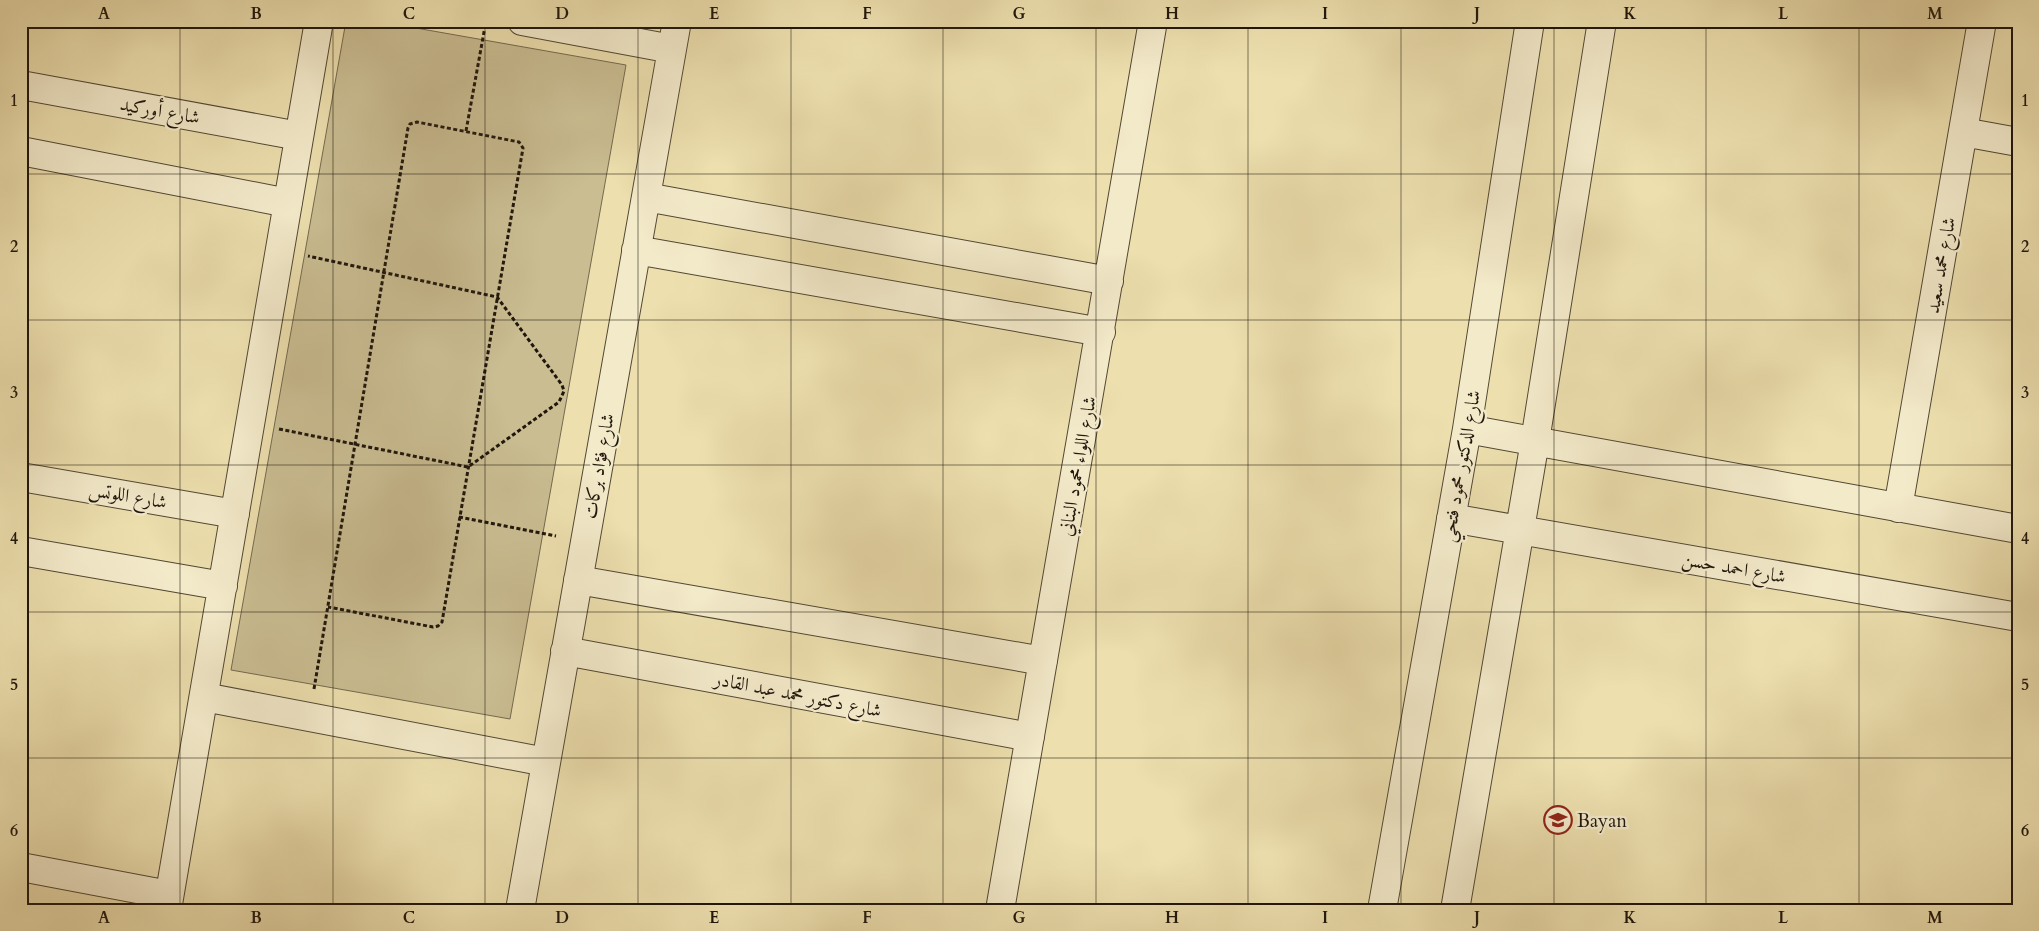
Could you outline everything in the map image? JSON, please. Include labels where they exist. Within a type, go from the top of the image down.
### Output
[{"type":"street","points":[[21,867],[168,902],[319,21]]},
{"type":"street","points":[[522,21],[672,49]]},
{"type":"street","name":"شارع فؤاد بركات","points":[[520,910],[677,21]]},
{"type":"street","name":"شارع اللواء محمود البناني","points":[[1000,910],[1110,281],[1153,21]]},
{"type":"street","name":"شارع الدكتور محمود فتحي","points":[[1382,910],[1467,429],[1530,21]]},
{"type":"street","points":[[1455,910],[1535,441],[1602,21]]},
{"type":"street","name":"شارع محمد سعيد","points":[[1898,508],[1982,21]]},
{"type":"street","name":"شارع أوركيد","points":[[21,85],[299,136]]},
{"type":"street","points":[[1963,132],[2018,142]]},
{"type":"street","points":[[21,150],[288,203]]},
{"type":"street","points":[[646,197],[1110,281]]},
{"type":"street","points":[[636,250],[1101,332]]},
{"type":"street","points":[[1467,429],[2018,529]]},
{"type":"street","name":"شارع اللوتس","points":[[21,477],[234,514]]},
{"type":"street","name":"شارع احمد حسن","points":[[1451,518],[2018,617]]},
{"type":"street","points":[[21,550],[223,586]]},
{"type":"street","points":[[578,580],[1043,661]]},
{"type":"street","name":"شارع دكتور محمد عبد القادر","points":[[565,651],[1030,738]]},
{"type":"street","points":[[204,696],[546,762]]},
{"type":"path","points":[[466,131],[486,21]]},
{"type":"path","points":[[309,716],[408,128],[414,122],[520,142],[523,146],[442,622],[438,626],[433,627],[328,607]]},
{"type":"path","points":[[250,423],[468,467],[559,402],[564,391],[562,384],[497,297],[280,250]]},
{"type":"path","points":[[459,517],[585,542]]},
{"type":"shaded area","points":[[346,21],[376,21],[626,65],[510,719],[231,670]]},
{"type":"place","name":"Bayan","points":[[1558,820]]}]
